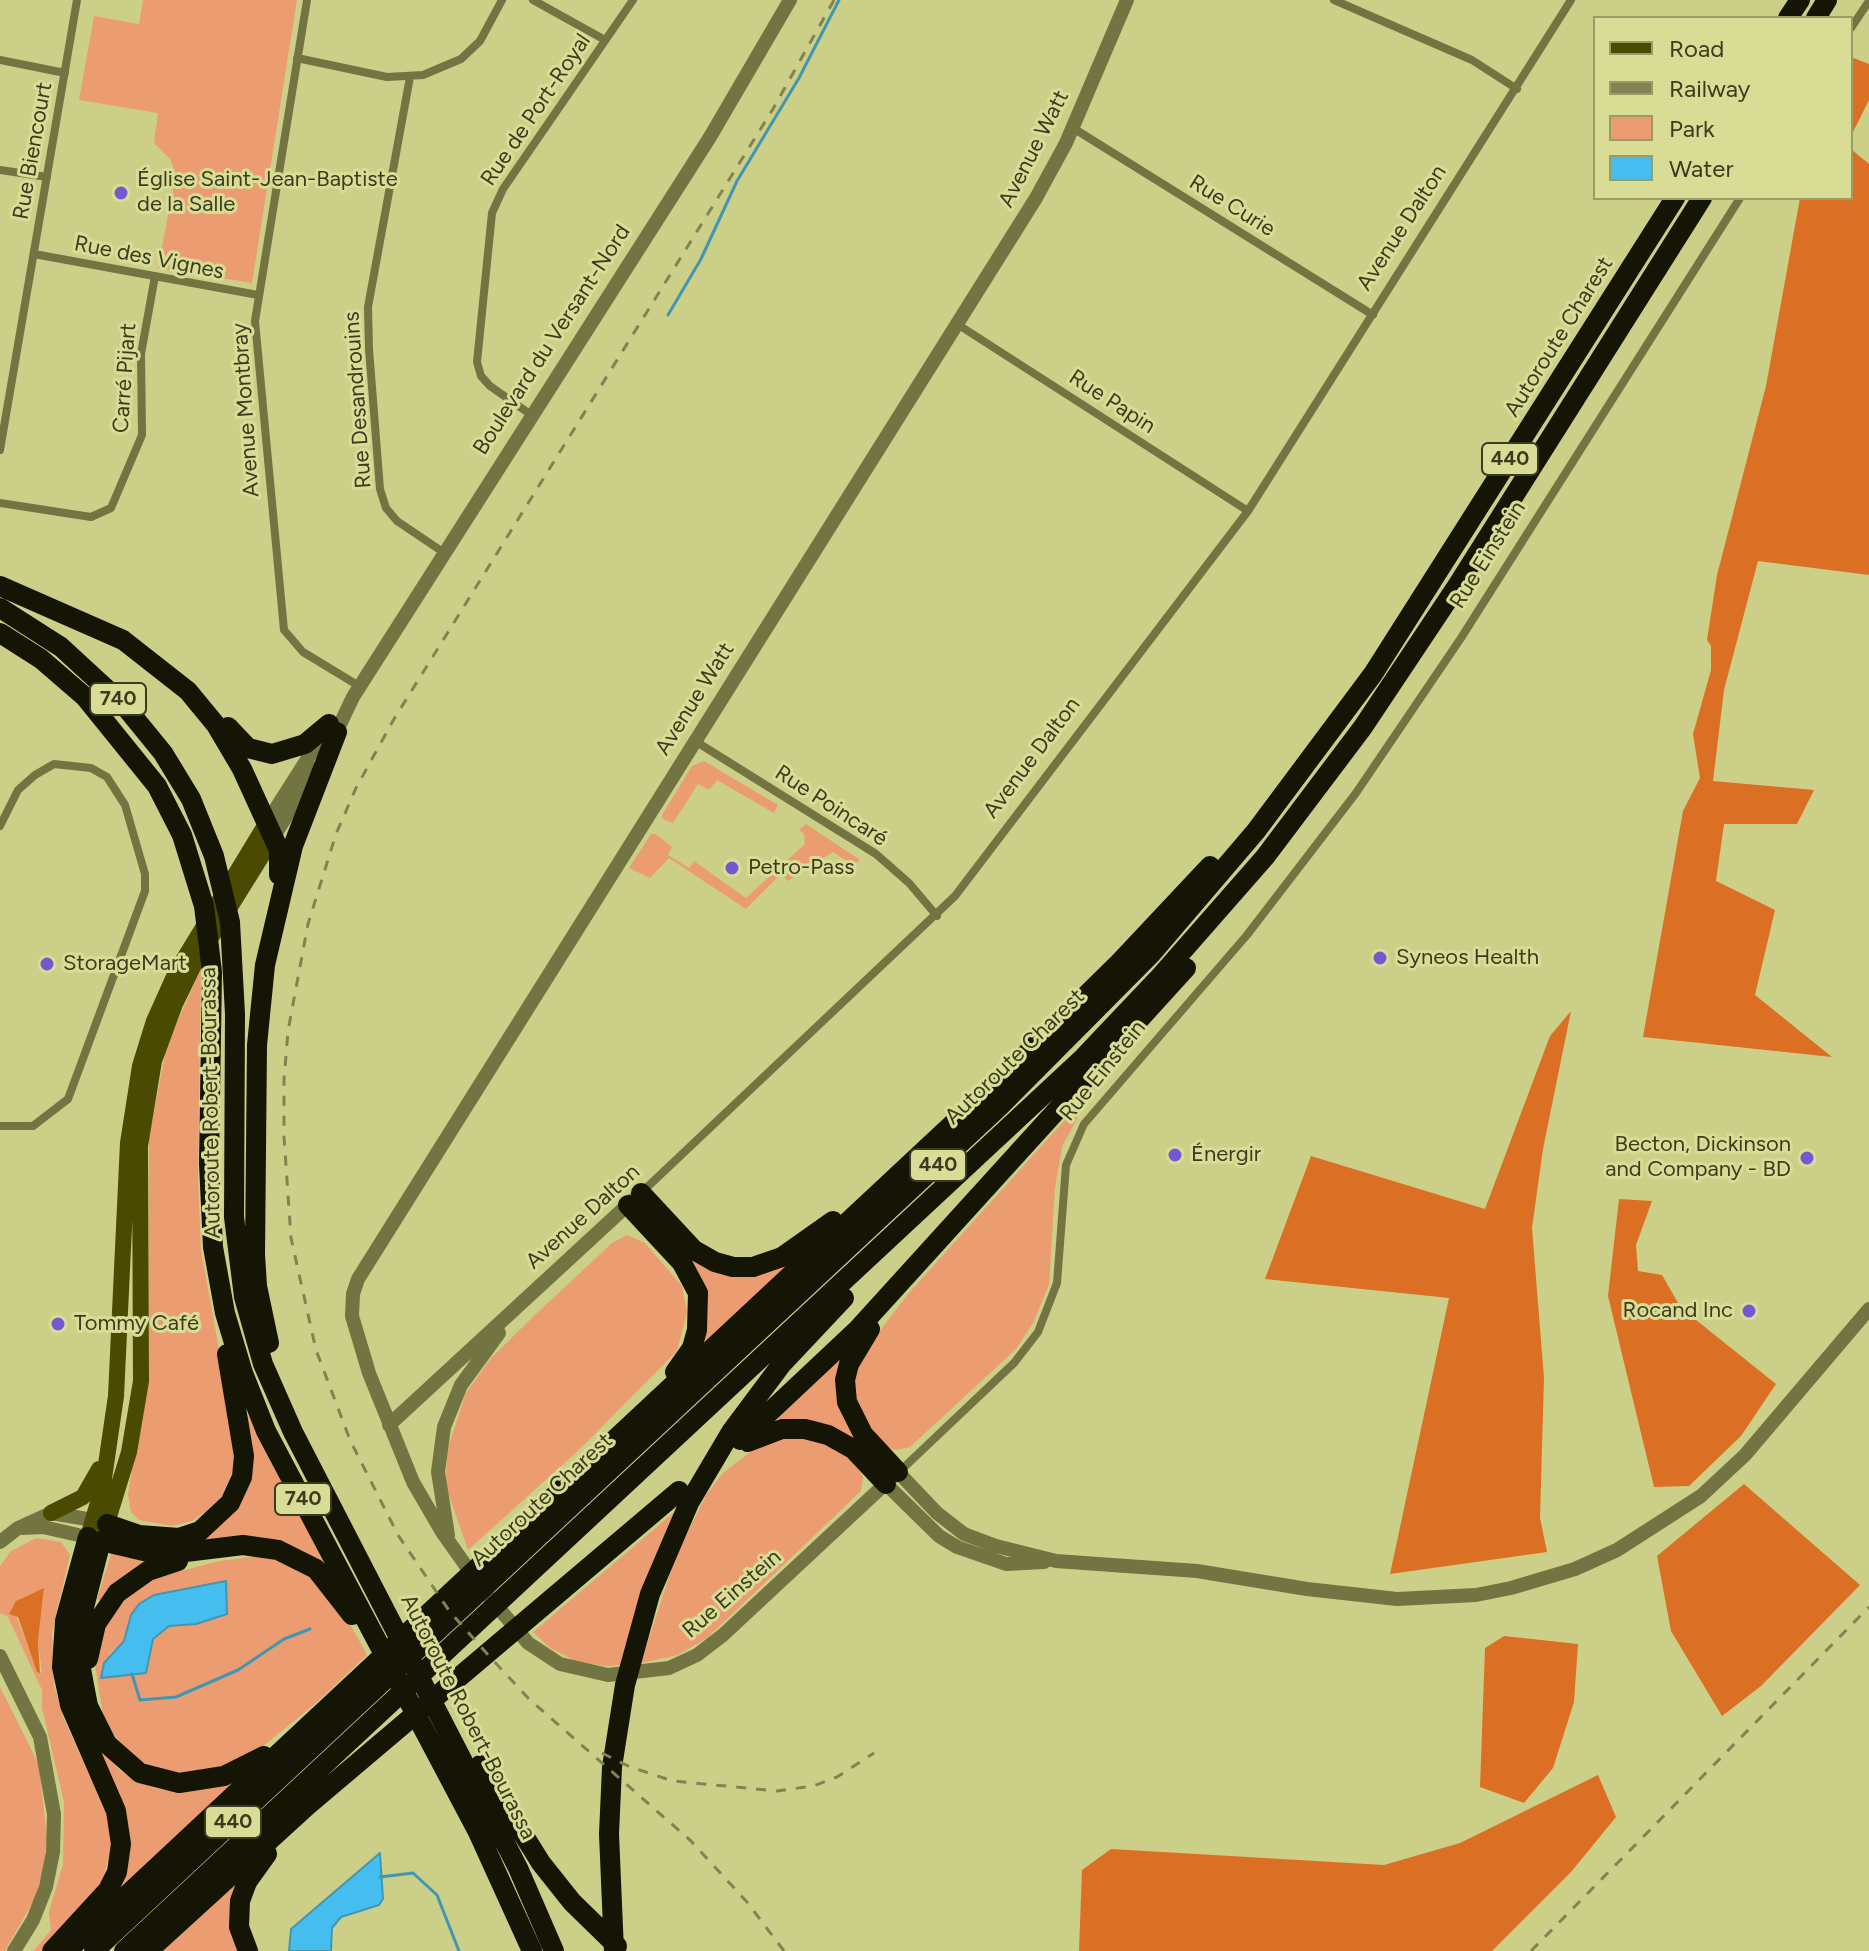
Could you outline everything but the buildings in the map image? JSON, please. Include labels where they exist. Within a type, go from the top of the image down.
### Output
[{"type":"highway","name":"Autoroute Charest","points":[[501,1585],[1095,1013],[1230,862],[1343,717],[1441,570],[1674,200]]},
{"type":"highway","name":"Autoroute Charest","points":[[94,1951],[371,1692],[501,1585],[1084,1057],[1203,930],[1299,813],[1409,660],[1701,200]]},
{"type":"highway","points":[[0,586],[107,631],[193,687],[238,740],[253,750],[272,754],[288,751],[333,728]]},
{"type":"highway","name":"Autoroute Robert-Bourassa","points":[[0,608],[61,647],[123,704],[163,753],[201,823],[224,891],[233,955],[232,1174],[238,1257],[244,1297],[263,1364],[293,1432],[518,1868],[554,1951]]},
{"type":"highway","name":"Autoroute Robert-Bourassa","points":[[0,633],[41,659],[85,697],[128,746],[157,786],[182,835],[204,906],[212,972],[209,1164],[213,1247],[229,1328],[266,1431],[484,1844],[532,1951]]},
{"type":"highway","points":[[162,667],[216,725],[242,769],[281,860],[257,1045],[255,1255],[257,1286],[270,1350],[293,1432]]},
{"type":"highway","points":[[67,1951],[371,1692],[481,1561],[960,1117],[1136,946],[1281,781],[1343,717]]},
{"type":"highway","points":[[270,938],[293,846],[333,728]]},
{"type":"highway","points":[[892,1478],[845,1444],[816,1431],[782,1429],[742,1443],[839,1348],[1193,961],[1255,885],[1299,813]]},
{"type":"highway","points":[[614,1951],[609,1810],[617,1727],[634,1645],[654,1583],[689,1503],[720,1448],[767,1381],[823,1318],[1036,1110],[1084,1057]]},
{"type":"highway","points":[[634,1199],[702,1255],[733,1267],[762,1265],[782,1257],[820,1231],[960,1117]]},
{"type":"highway","points":[[580,1469],[673,1375],[692,1348],[699,1320],[698,1293],[691,1276],[634,1199]]},
{"type":"highway","points":[[892,1478],[851,1417],[845,1395],[846,1372],[863,1339],[941,1238]]},
{"type":"highway","points":[[97,1531],[154,1537],[188,1536],[217,1518],[239,1486],[244,1456],[213,1247]]},
{"type":"highway","points":[[148,1951],[342,1776],[679,1491]]},
{"type":"highway","points":[[97,1531],[161,1555],[243,1545],[270,1548],[295,1557],[321,1574],[345,1604],[428,1737]]},
{"type":"highway","points":[[97,1531],[79,1631],[79,1663],[85,1695],[98,1730],[124,1763],[149,1777],[189,1783],[224,1776],[255,1762],[371,1692]]},
{"type":"highway","points":[[52,1951],[108,1890],[117,1872],[121,1844],[116,1811],[70,1705],[62,1667],[67,1609],[97,1531]]},
{"type":"highway","points":[[85,1695],[93,1634],[111,1600],[148,1571],[217,1549]]},
{"type":"highway","points":[[390,1618],[541,1863],[572,1902],[623,1951]]},
{"type":"highway","name":"Autoroute Charest","points":[[124,1951],[371,1692]]},
{"type":"highway","points":[[248,1951],[238,1919],[247,1882],[269,1852],[342,1776]]},
{"type":"main road","name":"Boulevard du Versant-Nord","points":[[97,1531],[118,1376],[128,1143],[140,1066],[154,1021],[176,972],[270,831]]},
{"type":"main road","name":"Boulevard du Versant-Nord","points":[[97,1531],[129,1452],[140,1389],[140,1146],[154,1061],[175,1004],[194,965],[270,831]]},
{"type":"main road","points":[[51,1513],[88,1492],[110,1438]]},
{"type":"street","name":"Rue Biencourt","points":[[0,450],[77,0]]},
{"type":"street","name":"Avenue Montbray","points":[[307,0],[255,321],[282,626],[297,648],[359,686]]},
{"type":"street","points":[[297,58],[387,77],[410,77],[461,59],[480,41],[502,0]]},
{"type":"street","points":[[533,0],[605,40]]},
{"type":"street","name":"Rue de Port-Royal","points":[[530,414],[490,386],[481,376],[477,362],[492,213],[503,189],[633,0]]},
{"type":"street","name":"Boulevard du Versant-Nord","points":[[270,831],[530,414],[710,137],[790,0]]},
{"type":"street","name":"Avenue Watt","points":[[389,1425],[354,1326],[352,1302],[358,1279],[1042,189],[1073,128],[1127,0]]},
{"type":"street","points":[[1334,0],[1472,60],[1517,89]]},
{"type":"street","name":"Avenue Dalton","points":[[389,1425],[937,916],[1248,511],[1571,0]]},
{"type":"street","points":[[1853,25],[1869,1]]},
{"type":"street","points":[[0,60],[65,73]]},
{"type":"street","name":"Rue Desandrouins","points":[[410,77],[368,307],[369,349],[380,489],[386,508],[397,521],[443,552]]},
{"type":"street","name":"Rue Curie","points":[[1073,128],[1373,315]]},
{"type":"street","points":[[0,170],[47,177]]},
{"type":"street","name":"Rue Einstein","points":[[389,1425],[413,1482],[451,1547],[513,1627],[542,1655],[589,1673],[649,1673],[679,1664],[714,1642],[1014,1363],[1038,1332],[1057,1283],[1064,1176],[1079,1133],[1098,1105],[1254,927],[1365,781],[1461,638],[1739,200]]},
{"type":"street","name":"Rue des Vignes","points":[[34,254],[258,295]]},
{"type":"street","name":"Carré Pijart","points":[[0,503],[91,517],[111,508],[142,435],[141,354],[155,276]]},
{"type":"street","name":"Rue Papin","points":[[957,324],[1248,511]]},
{"type":"street","name":"Rue Poincaré","points":[[695,741],[876,854],[909,883],[937,916]]},
{"type":"street","points":[[0,826],[18,790],[35,775],[54,764],[91,768],[107,777],[125,805],[145,874],[145,891],[68,1099],[33,1126],[0,1126]]},
{"type":"street","points":[[451,1547],[438,1472],[448,1412],[468,1373],[528,1297]]},
{"type":"street","points":[[892,1478],[964,1534],[996,1546],[1056,1561],[1188,1570],[1361,1597],[1397,1599],[1476,1595],[1545,1579],[1617,1550],[1701,1496],[1745,1455],[1869,1309]]},
{"type":"street","points":[[0,1542],[18,1528],[51,1513],[97,1531]]},
{"type":"street","points":[[18,1528],[97,1531]]},
{"type":"street","points":[[0,1656],[40,1737],[54,1814],[53,1852],[46,1887],[33,1920],[14,1951]]},
{"type":"green space","points":[[143,0],[297,0],[252,283],[158,268],[176,174],[170,159],[154,143],[158,113],[79,100],[94,16],[139,24]]},
{"type":"green space","points":[[704,761],[778,805],[774,813],[717,780],[709,790],[698,784],[673,823],[663,819],[662,815],[692,766]]},
{"type":"green space","points":[[806,824],[860,860],[853,865],[833,852],[788,881],[781,874],[746,909],[669,858],[650,878],[629,868],[651,834],[656,834],[672,847],[668,855],[689,868],[694,861],[746,898],[805,844],[804,834],[799,830]]},
{"type":"green space","points":[[201,969],[198,1176],[201,1250],[237,1449],[234,1470],[218,1503],[192,1521],[172,1526],[139,1520],[131,1512],[128,1494],[149,1365],[149,1138],[167,1044]]},
{"type":"green space","points":[[1090,1092],[1093,1096],[1081,1111],[1062,1147],[1055,1188],[1049,1285],[1033,1323],[1016,1349],[910,1447],[896,1450],[886,1447],[858,1410],[853,1383],[863,1353],[908,1294]]},
{"type":"green space","points":[[627,1235],[645,1243],[682,1286],[687,1312],[677,1351],[580,1449],[468,1550],[446,1487],[447,1451],[466,1393],[491,1358],[612,1243]]},
{"type":"green space","points":[[682,1248],[694,1259],[793,1262],[701,1349]]},
{"type":"green space","points":[[839,1360],[844,1363],[857,1435],[853,1438],[781,1423],[778,1418]]},
{"type":"green space","points":[[250,1416],[324,1563],[320,1566],[226,1540],[132,1541],[223,1521],[245,1417]]},
{"type":"green space","points":[[785,1437],[816,1439],[840,1450],[859,1469],[863,1478],[861,1491],[707,1638],[678,1655],[641,1663],[675,1558],[706,1495],[723,1473],[753,1450]]},
{"type":"green space","points":[[679,1508],[622,1665],[605,1666],[576,1661],[550,1648],[533,1632]]},
{"type":"green space","points":[[36,1538],[61,1542],[70,1555],[52,1632],[54,1685],[64,1719],[109,1819],[113,1842],[102,1882],[41,1951],[33,1951],[51,1930],[49,1912],[63,1864],[64,1802],[42,1708],[42,1690],[8,1617],[0,1613],[0,1566],[11,1551]],"holes":[[[44,1589],[38,1641],[42,1673],[37,1671],[16,1615],[20,1599]]]},
{"type":"green space","points":[[112,1551],[148,1559],[102,1601],[97,1599]]},
{"type":"green space","points":[[259,1556],[278,1558],[313,1576],[343,1611],[367,1655],[316,1703],[251,1756],[232,1766],[190,1777],[153,1770],[123,1750],[103,1716],[95,1664],[104,1627],[125,1598],[158,1577],[219,1561]],"holes":[[[215,1585],[196,1624],[169,1626],[153,1639],[146,1673],[101,1678],[110,1653],[124,1641],[131,1615],[174,1590]]]},
{"type":"green space","points":[[0,1687],[39,1765],[47,1837],[43,1872],[34,1900],[5,1951],[0,1951]]},
{"type":"green space","points":[[97,1742],[119,1770],[138,1782],[158,1789],[181,1791],[230,1782],[233,1786],[113,1899],[119,1881]]},
{"type":"green space","points":[[237,1879],[243,1951],[160,1951]]},
{"type":"shaded area","points":[[1853,58],[1869,64],[1869,100],[1853,132]]},
{"type":"shaded area","points":[[1853,151],[1869,164],[1869,575],[1758,561],[1724,690],[1713,781],[1814,790],[1797,824],[1724,824],[1716,881],[1775,910],[1755,995],[1832,1057],[1643,1037],[1683,811],[1700,778],[1693,734],[1711,670],[1711,646],[1707,640],[1717,575],[1766,386],[1800,200],[1853,200]]},
{"type":"shaded area","points":[[1571,1011],[1543,1149],[1532,1228],[1544,1378],[1540,1518],[1547,1552],[1390,1574],[1449,1298],[1265,1279],[1311,1156],[1485,1209],[1550,1036]]},
{"type":"shaded area","points":[[1619,1199],[1652,1201],[1636,1245],[1638,1271],[1662,1275],[1681,1308],[1776,1384],[1741,1436],[1689,1486],[1654,1487],[1608,1296]]},
{"type":"shaded area","points":[[1744,1484],[1860,1585],[1761,1686],[1722,1716],[1671,1631],[1657,1556]]},
{"type":"shaded area","points":[[44,1588],[38,1641],[40,1673],[37,1672],[18,1617],[9,1614],[16,1601]]},
{"type":"shaded area","points":[[1504,1636],[1578,1644],[1574,1702],[1553,1768],[1524,1803],[1480,1787],[1485,1648]]},
{"type":"shaded area","points":[[1598,1775],[1616,1817],[1571,1872],[1492,1951],[1079,1951],[1082,1870],[1111,1849],[1384,1865],[1460,1843]]},
{"type":"water","points":[[226,1581],[227,1614],[196,1624],[169,1626],[153,1639],[146,1673],[101,1678],[104,1663],[124,1641],[131,1615],[139,1604],[154,1595]]},
{"type":"water","points":[[380,1853],[383,1899],[379,1905],[341,1917],[332,1928],[331,1951],[289,1951],[291,1929]]},
{"type":"waterway","points":[[668,315],[701,259],[737,181],[799,78],[839,0]]},
{"type":"waterway","points":[[132,1674],[140,1700],[176,1697],[238,1670],[284,1639],[310,1629]]},
{"type":"waterway","points":[[380,1877],[413,1873],[437,1895],[459,1951]]},
{"type":"railway","points":[[784,1951],[747,1902],[690,1840],[529,1699],[490,1657],[450,1612],[398,1535],[350,1440],[316,1350],[291,1238],[284,1137],[284,1080],[288,1031],[308,924],[336,834],[356,788],[394,719],[773,109],[834,0]]},
{"type":"railway","points":[[1531,1951],[1869,1607]]},
{"type":"railway","points":[[602,1753],[630,1767],[673,1781],[777,1791],[813,1786],[837,1777],[874,1753]]},
{"type":"place","name":"Église Saint-Jean-Baptiste de la Salle","points":[[121,193]]},
{"type":"place","name":"Petro-Pass","points":[[732,868]]},
{"type":"place","name":"Syneos Health","points":[[1380,958]]},
{"type":"place","name":"StorageMart","points":[[47,964]]},
{"type":"place","name":"Énergir","points":[[1175,1155]]},
{"type":"place","name":"Becton, Dickinson and Company - BD","points":[[1807,1158]]},
{"type":"place","name":"Rocand Inc","points":[[1749,1311]]},
{"type":"place","name":"Tommy Café","points":[[58,1324]]}]
